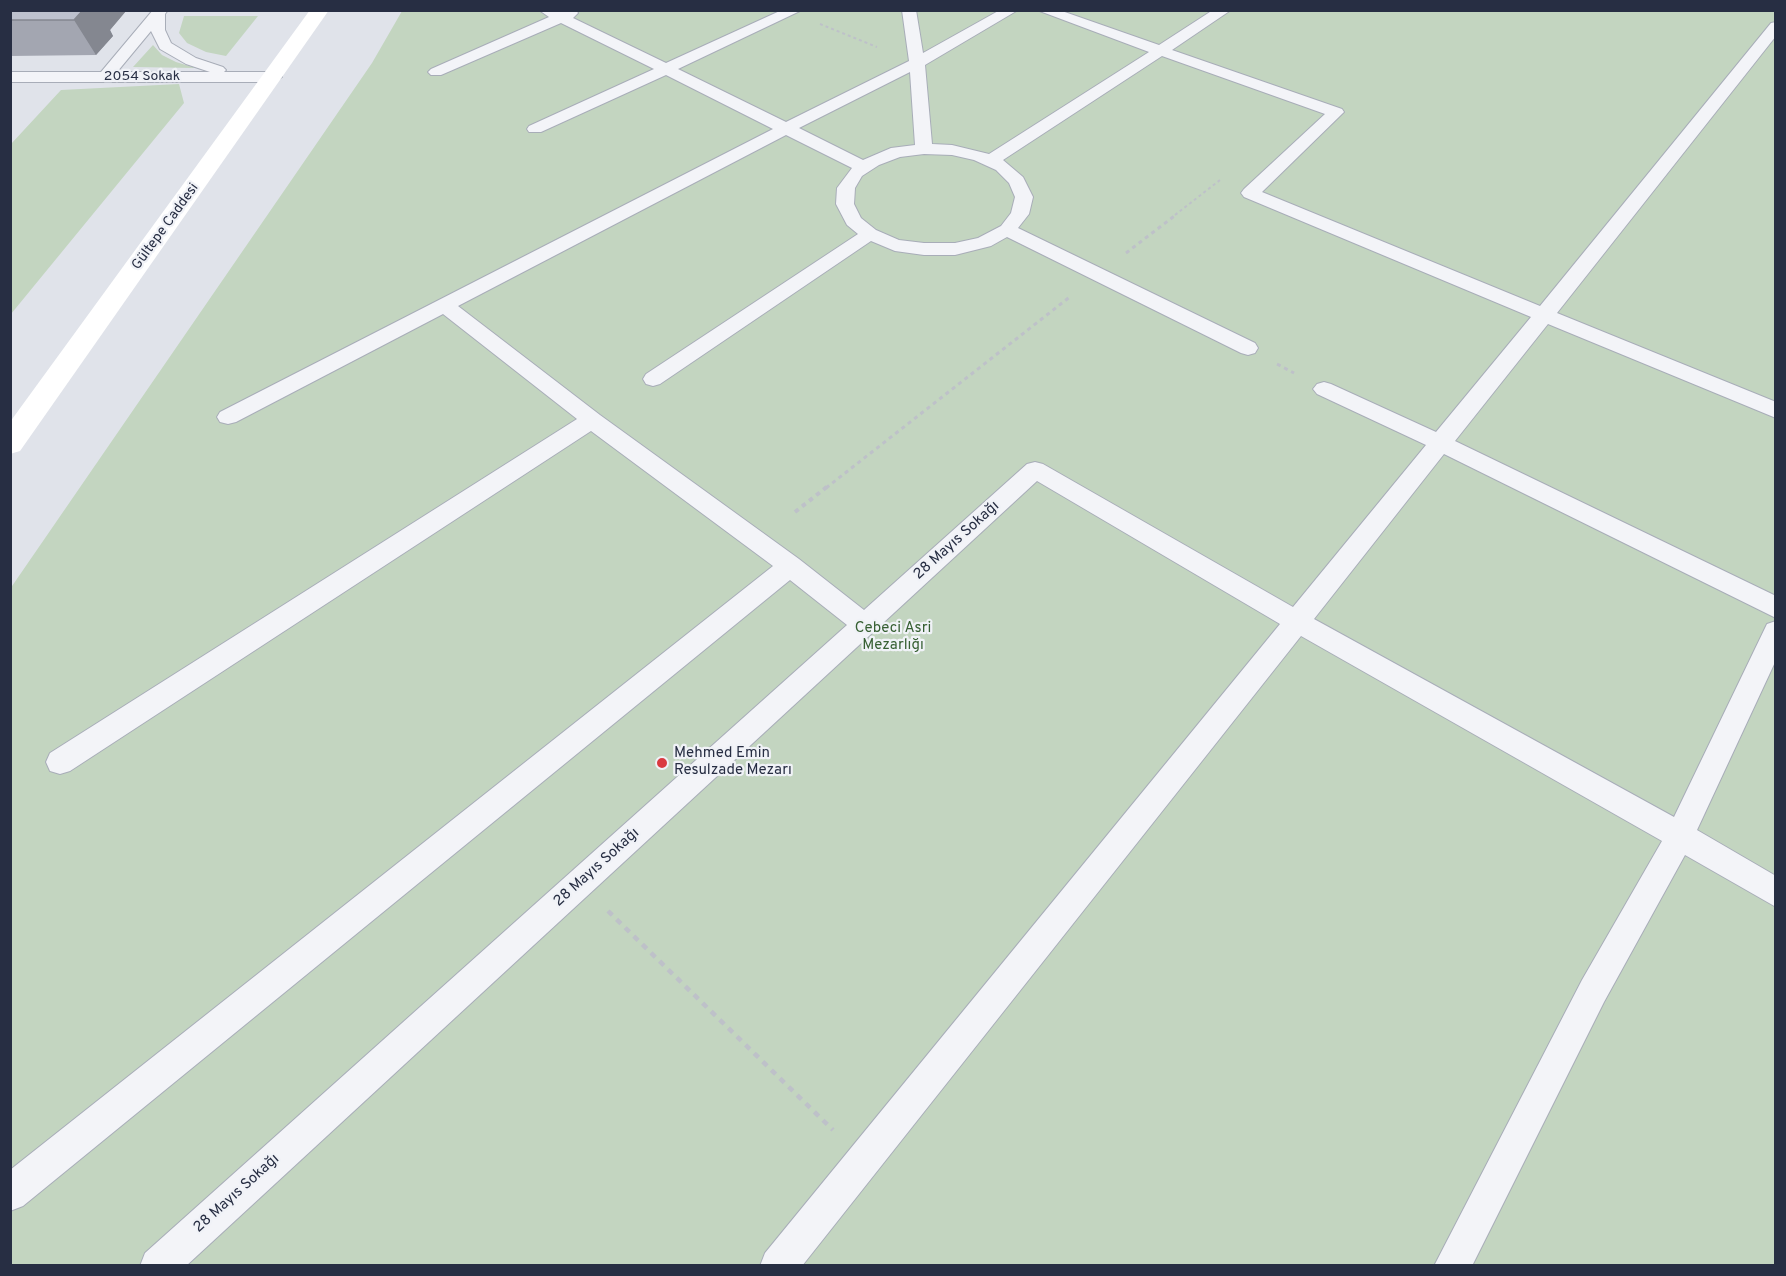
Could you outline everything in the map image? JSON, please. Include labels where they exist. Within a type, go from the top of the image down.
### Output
[{"type":"main road","name":"Gültepe Caddesi","points":[[10,444],[320,10]]},
{"type":"lane","points":[[436,72],[553,14],[578,10]]},
{"type":"lane","points":[[909,10],[917,63],[924,148]]},
{"type":"lane","points":[[228,417],[917,63],[1011,10]]},
{"type":"lane","points":[[1044,10],[1336,111],[1250,193],[1545,313],[1776,411]]},
{"type":"lane","points":[[990,161],[1224,10]]},
{"type":"lane","points":[[536,129],[793,11]]},
{"type":"lane","points":[[105,76],[160,12]]},
{"type":"lane","points":[[160,12],[158,30],[165,46],[191,61],[237,77]]},
{"type":"lane","points":[[553,14],[864,167]]},
{"type":"lane","points":[[778,1266],[1776,26]]},
{"type":"lane","name":"2054 Sokak","points":[[10,76],[274,77]]},
{"type":"lane","points":[[924,148],[952,150],[979,156],[1002,166],[1017,181],[1024,197],[1020,214],[1007,230],[984,242],[955,249],[924,249],[896,245],[870,234],[853,220],[844,204],[846,188],[856,173],[873,161],[897,152],[924,148]]},
{"type":"lane","points":[[1007,230],[1248,348]]},
{"type":"lane","points":[[653,380],[870,234]]},
{"type":"lane","points":[[444,305],[592,420],[790,566],[865,625]]},
{"type":"lane","points":[[1324,389],[1441,443],[1776,608]]},
{"type":"lane","points":[[60,762],[592,420]]},
{"type":"lane","name":"28 Mayıs Sokağı","points":[[158,1266],[1035,470],[1298,621]]},
{"type":"lane","points":[[10,1193],[790,566]]},
{"type":"lane","points":[[1298,621],[1680,836],[1776,893]]},
{"type":"lane","points":[[1452,1266],[1593,991],[1680,836],[1776,631]]},
{"type":"path","points":[[793,11],[917,63]]},
{"type":"path","points":[[1248,348],[1324,389]]},
{"type":"path","points":[[580,884],[864,1160]]},
{"type":"green space","name":"Cebeci Asri Mezarlığı","points":[[402,11],[1775,11],[1775,1265],[11,1265],[10,589],[372,63]]},
{"type":"green space","points":[[184,16],[258,16],[226,56],[206,52],[187,43],[179,33]]},
{"type":"green space","points":[[153,45],[162,55],[196,68],[133,67]]},
{"type":"green space","points":[[179,84],[184,103],[11,314],[11,144],[61,90]]},
{"type":"building","points":[[10,10],[83,10],[74,20],[10,20]]},
{"type":"place","name":"Mehmed Emin Resulzade Mezarı","points":[[662,763]]}]
